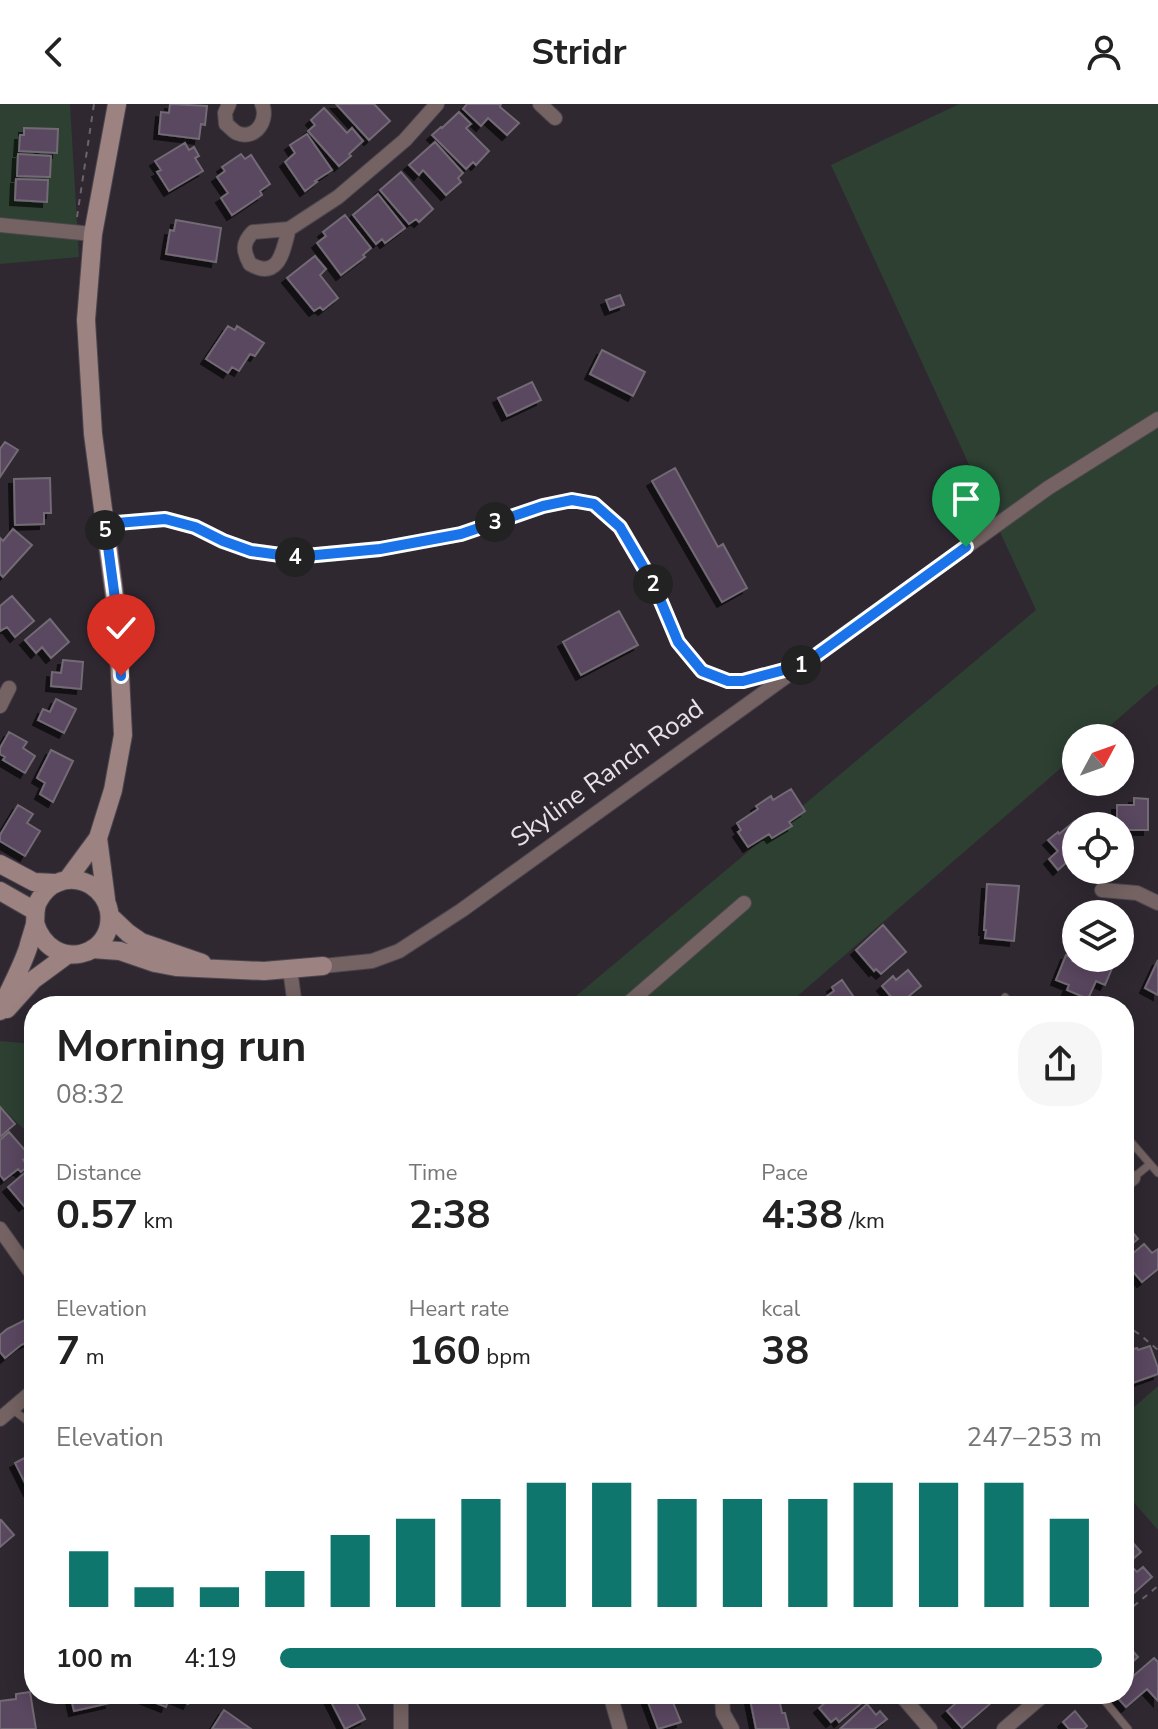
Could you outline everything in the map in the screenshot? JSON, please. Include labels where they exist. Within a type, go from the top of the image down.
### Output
[{"type":"street","points":[[0,1014],[27,950],[39,900],[46,890],[61,882],[98,838],[113,790],[123,735],[117,614],[93,434],[83,233],[117,104]]},
{"type":"street","points":[[229,104],[225,113],[226,124],[238,133],[249,134],[259,128],[264,119],[262,104]]},
{"type":"street","points":[[289,229],[338,197],[405,140],[437,104]]},
{"type":"street","points":[[540,104],[555,118]]},
{"type":"street","points":[[0,225],[83,233]]},
{"type":"street","name":"Skyline Ranch Road","points":[[92,949],[120,951],[176,967],[264,971],[372,961],[399,951],[488,891],[1048,488],[1158,419]]},
{"type":"street","points":[[105,524],[165,519],[195,527],[251,551],[295,557],[380,549],[461,534],[543,506],[572,500],[594,504],[620,527],[654,585],[678,642],[702,671],[728,681],[743,681],[803,665]]},
{"type":"street","points":[[0,706],[9,688]]},
{"type":"street","points":[[0,891],[35,917],[39,935],[55,951],[67,955],[92,949],[102,941],[108,929],[98,838]]},
{"type":"street","points":[[0,864],[34,882],[79,880],[90,884],[100,892],[108,910]]},
{"type":"street","points":[[1102,890],[1137,893],[1158,903]]},
{"type":"street","points":[[637,996],[744,903]]},
{"type":"street","name":"Skyline Ranch Road","points":[[108,910],[128,933],[141,942],[212,968]]},
{"type":"street","points":[[0,1014],[33,980],[67,955]]},
{"type":"street","points":[[290,969],[294,996]]},
{"type":"street","points":[[0,1229],[24,1263]]},
{"type":"street","points":[[6,1414],[24,1399]]},
{"type":"street","points":[[401,1704],[401,1729]]},
{"type":"street","points":[[613,1704],[620,1729]]},
{"type":"street","points":[[723,1704],[723,1713],[732,1729]]},
{"type":"street","points":[[909,1704],[930,1729]]},
{"type":"street","points":[[1004,1729],[1033,1704]]},
{"type":"lane","points":[[1134,1146],[1158,1173]]},
{"type":"lane","points":[[1134,1178],[1150,1164]]},
{"type":"lane","points":[[1107,1704],[1128,1729]]},
{"type":"path","points":[[83,233],[94,104]]},
{"type":"path","points":[[1134,1331],[1158,1350]]},
{"type":"path","points":[[1134,1606],[1158,1586]]},
{"type":"green space","points":[[0,104],[70,104],[79,257],[0,264]]},
{"type":"green space","points":[[959,104],[1158,104],[1158,684],[1112,724],[1062,724],[1062,767],[798,996],[576,996],[1036,610],[831,165]]},
{"type":"green space","points":[[0,1041],[24,1043],[24,1129],[0,1106]]},
{"type":"green space","points":[[1158,1386],[1158,1530],[1134,1502],[1134,1407]]},
{"type":"building","points":[[170,104],[207,106],[205,125],[201,124],[199,139],[159,134],[161,112],[169,113]]},
{"type":"building","points":[[336,104],[374,104],[390,121],[369,140]]},
{"type":"building","points":[[467,104],[501,104],[500,107],[519,123],[507,135],[488,118],[481,126],[463,109]]},
{"type":"building","points":[[324,108],[347,133],[352,128],[363,141],[339,166],[308,131],[315,125],[311,120]]},
{"type":"building","points":[[459,112],[471,124],[466,128],[489,151],[476,165],[473,162],[466,169],[432,135]]},
{"type":"building","points":[[24,128],[58,129],[57,153],[19,151],[20,135],[24,135]]},
{"type":"building","points":[[307,134],[332,170],[305,191],[285,162],[295,153],[290,145]]},
{"type":"building","points":[[435,142],[463,173],[458,178],[461,182],[446,195],[423,170],[419,175],[409,165]]},
{"type":"building","points":[[185,143],[189,150],[194,147],[199,156],[195,158],[203,171],[169,191],[157,172],[161,170],[155,161]]},
{"type":"building","points":[[18,154],[51,156],[50,177],[17,176]]},
{"type":"building","points":[[241,154],[245,159],[251,155],[270,184],[260,191],[262,195],[232,215],[221,198],[228,193],[217,177],[225,171],[222,167]]},
{"type":"building","points":[[401,172],[433,209],[419,222],[416,219],[409,224],[380,190]]},
{"type":"building","points":[[16,179],[48,180],[47,202],[15,200]]},
{"type":"building","points":[[378,194],[405,228],[385,243],[382,239],[376,244],[353,215]]},
{"type":"building","points":[[345,215],[371,248],[363,255],[365,257],[341,275],[317,243],[326,236],[323,232]]},
{"type":"building","points":[[176,220],[221,228],[216,262],[166,254],[170,230],[174,231]]},
{"type":"building","points":[[315,256],[326,269],[320,275],[338,298],[323,310],[320,307],[314,311],[287,278]]},
{"type":"building","points":[[620,295],[624,305],[610,310],[606,300]]},
{"type":"building","points":[[228,326],[235,330],[237,326],[264,343],[255,356],[250,354],[239,371],[232,367],[228,373],[206,359]]},
{"type":"building","points":[[602,350],[645,372],[633,396],[590,374]]},
{"type":"building","points":[[532,382],[541,400],[507,416],[498,398]]},
{"type":"building","points":[[5,442],[18,450],[0,477],[0,449]]},
{"type":"building","points":[[675,468],[718,547],[723,544],[747,588],[722,602],[652,481]]},
{"type":"building","points":[[50,478],[51,513],[44,513],[44,524],[15,525],[14,479]]},
{"type":"building","points":[[13,529],[32,545],[3,577],[0,574],[0,538],[3,541]]},
{"type":"building","points":[[12,596],[34,621],[15,637],[7,627],[0,631],[0,606]]},
{"type":"building","points":[[619,611],[638,645],[581,675],[563,642]]},
{"type":"building","points":[[50,619],[69,642],[51,658],[42,647],[36,653],[25,640]]},
{"type":"building","points":[[63,660],[83,662],[81,689],[51,686],[52,672],[61,673]]},
{"type":"building","points":[[56,699],[76,709],[64,733],[38,720],[43,709],[50,712]]},
{"type":"building","points":[[9,732],[27,742],[23,748],[35,756],[25,773],[3,760],[5,757],[0,754]]},
{"type":"building","points":[[51,750],[73,761],[53,802],[40,794],[45,783],[37,778]]},
{"type":"building","points":[[791,789],[805,811],[789,822],[792,826],[772,838],[769,834],[748,847],[738,832],[741,830],[737,823],[771,796],[773,800]]},
{"type":"building","points":[[1134,798],[1148,799],[1148,830],[1134,830],[1134,812],[1117,812],[1117,805],[1134,805]]},
{"type":"building","points":[[18,805],[33,814],[27,823],[40,831],[25,856],[0,841],[0,835]]},
{"type":"building","points":[[1062,832],[1062,866],[1058,870],[1049,859],[1058,851],[1048,840]]},
{"type":"building","points":[[987,884],[1019,886],[1014,941],[985,938]]},
{"type":"building","points":[[883,925],[906,952],[881,974],[876,969],[874,971],[856,950]]},
{"type":"building","points":[[1158,960],[1158,995],[1145,988]]},
{"type":"building","points":[[1062,965],[1062,972],[1110,972],[1105,985],[1096,981],[1089,996],[1067,990],[1069,985],[1056,980]]},
{"type":"building","points":[[908,970],[921,986],[909,996],[890,996],[882,986],[893,976],[896,980]]},
{"type":"building","points":[[842,980],[853,996],[827,996],[834,991],[832,987]]},
{"type":"building","points":[[0,1107],[15,1124],[0,1137]]},
{"type":"building","points":[[9,1132],[24,1149],[24,1169],[21,1172],[18,1169],[4,1180],[0,1175],[0,1140]]},
{"type":"building","points":[[24,1173],[24,1206],[8,1187]]},
{"type":"building","points":[[1144,1244],[1152,1253],[1158,1249],[1158,1269],[1142,1282],[1134,1273],[1134,1252]]},
{"type":"building","points":[[24,1320],[24,1344],[5,1358],[0,1352],[0,1335]]},
{"type":"building","points":[[1150,1346],[1158,1374],[1134,1382],[1134,1349]]},
{"type":"building","points":[[24,1458],[24,1481],[15,1463]]},
{"type":"building","points":[[0,1521],[14,1535],[0,1547]]},
{"type":"building","points":[[1134,1544],[1141,1552],[1134,1558]]},
{"type":"building","points":[[1143,1567],[1152,1577],[1134,1593],[1134,1569],[1137,1572]]},
{"type":"building","points":[[1154,1658],[1158,1662],[1158,1701],[1147,1689],[1134,1700],[1134,1675]]},
{"type":"building","points":[[24,1693],[24,1704],[32,1704],[36,1729],[0,1729],[0,1701],[16,1699],[16,1694]]},
{"type":"building","points":[[72,1704],[106,1704],[74,1711]]},
{"type":"building","points":[[332,1704],[357,1704],[365,1719],[345,1729]]},
{"type":"building","points":[[649,1704],[674,1704],[681,1722],[658,1729]]},
{"type":"building","points":[[751,1704],[780,1704],[789,1729],[756,1729]]},
{"type":"building","points":[[824,1704],[861,1704],[839,1722],[836,1718],[831,1722],[819,1708]]},
{"type":"building","points":[[867,1704],[876,1715],[880,1711],[887,1719],[874,1729],[840,1729]]},
{"type":"building","points":[[955,1704],[990,1704],[962,1728],[947,1711]]},
{"type":"building","points":[[224,1710],[251,1729],[212,1729]]},
{"type":"building","points":[[1075,1711],[1087,1726],[1084,1729],[1069,1729],[1063,1722]]},
{"type":"route","points":[[121,676],[117,614],[105,524],[165,519],[195,527],[251,551],[295,557],[380,549],[461,534],[543,506],[572,500],[594,504],[620,527],[654,585],[678,642],[702,671],[728,681],[743,681],[803,665],[966,547]]}]
